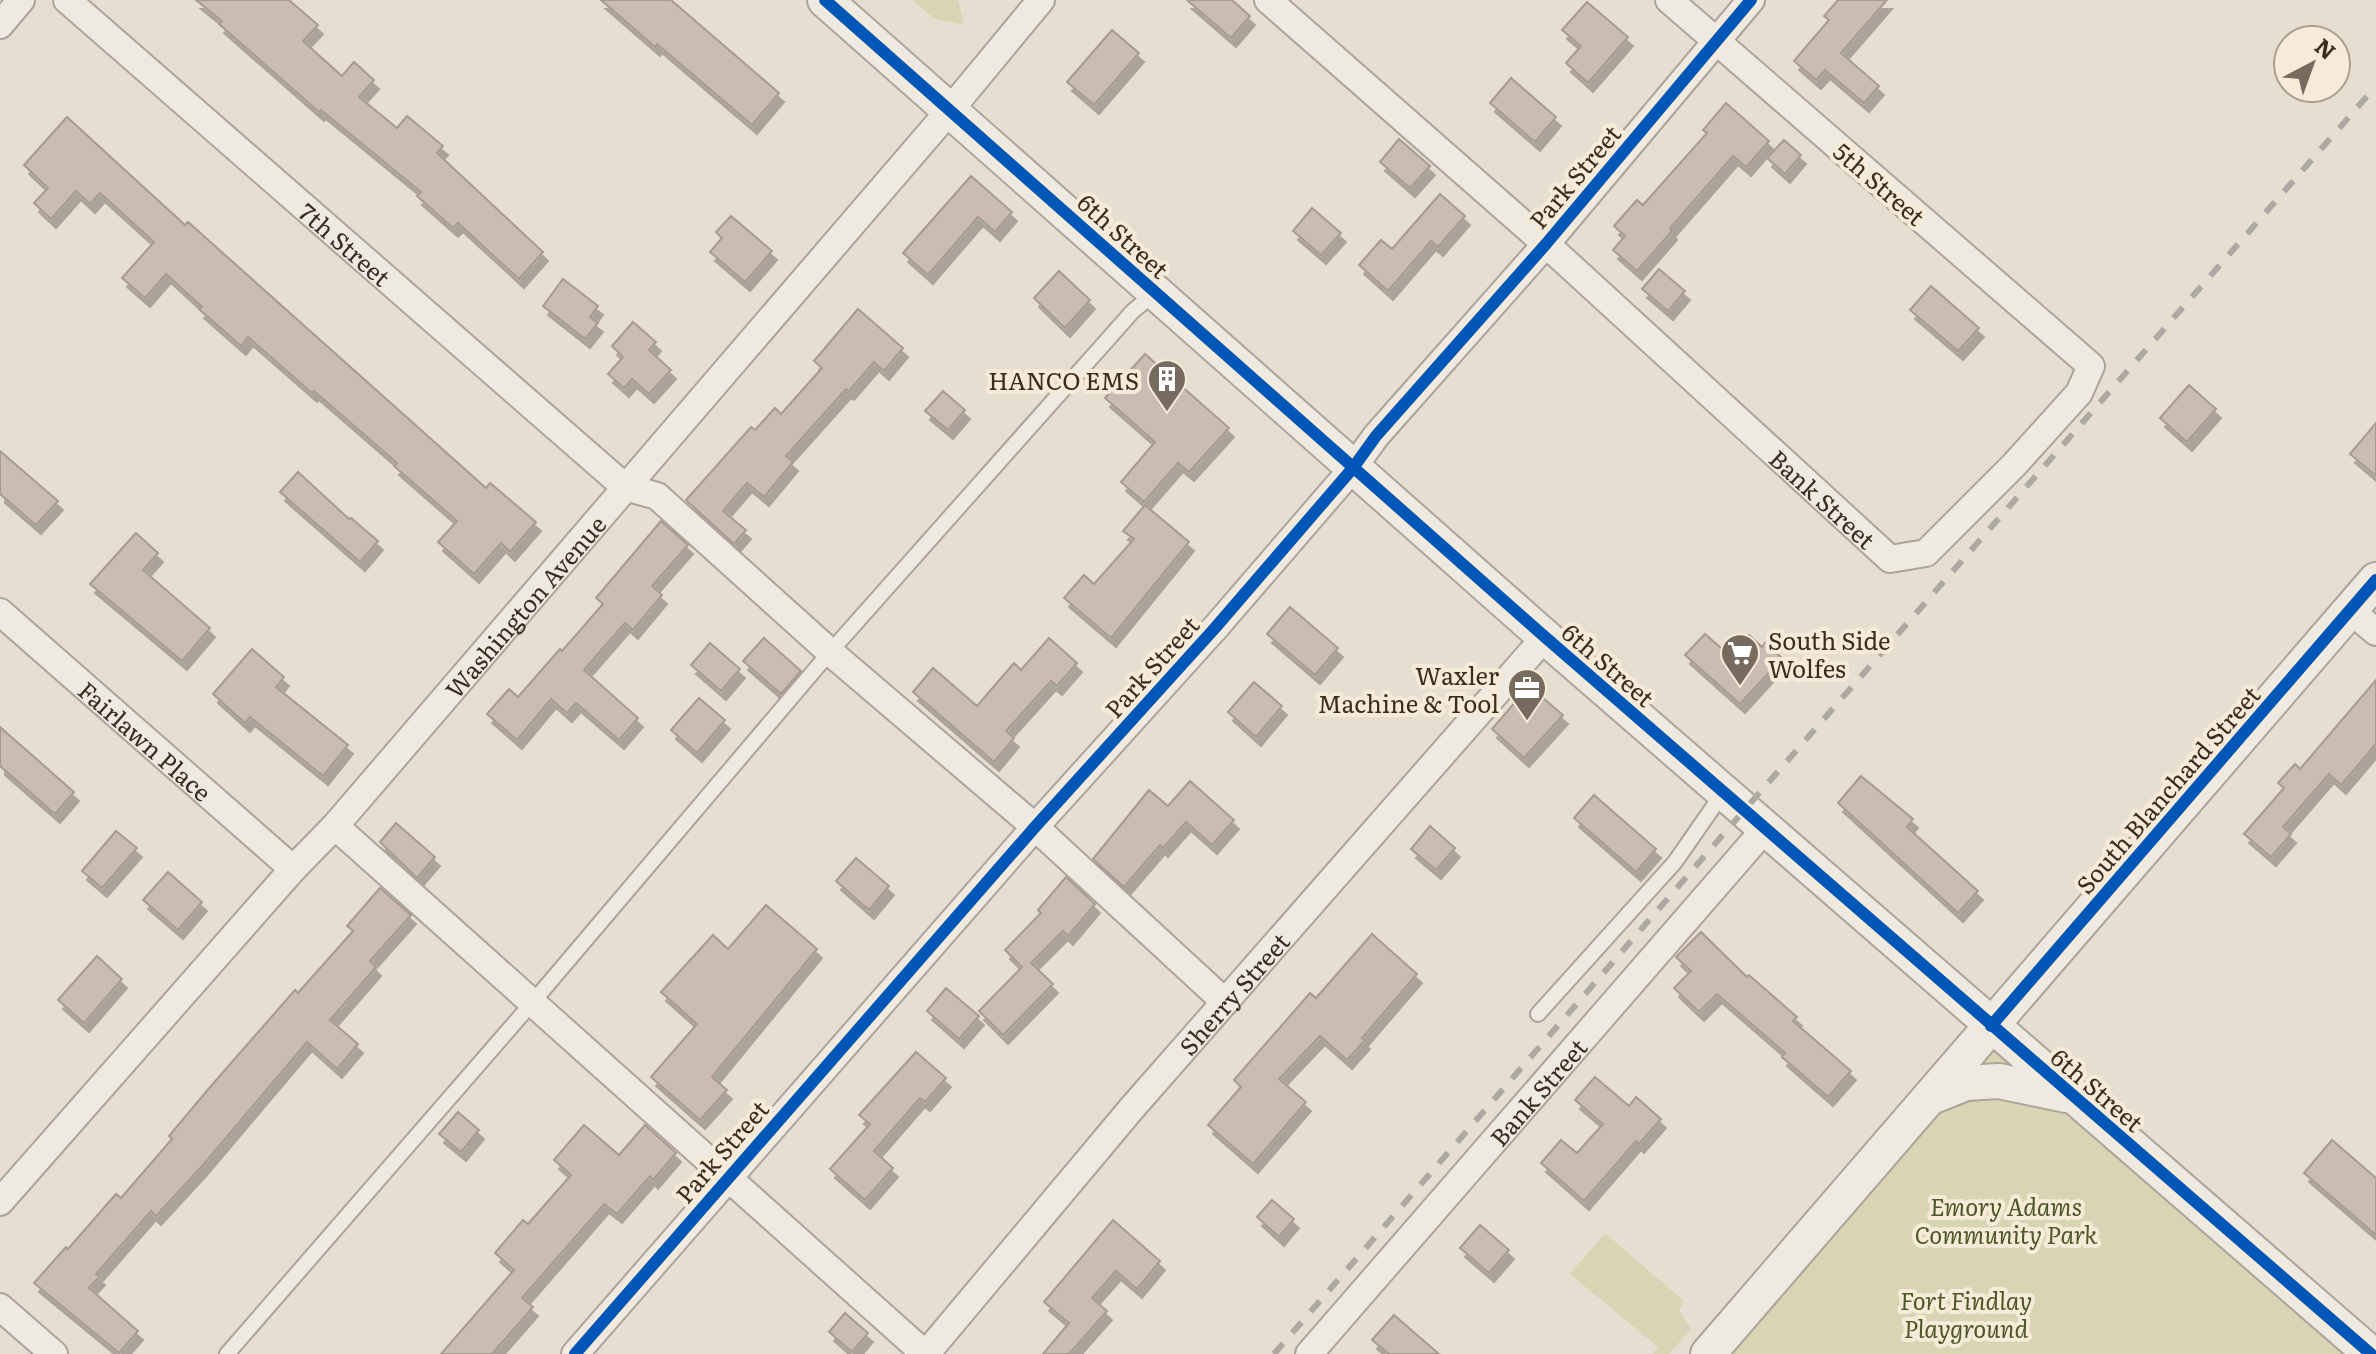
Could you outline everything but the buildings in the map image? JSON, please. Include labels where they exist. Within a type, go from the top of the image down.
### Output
[{"type":"street","points":[[0,25],[21,0]]},
{"type":"street","name":"7th Street","points":[[67,0],[625,487]]},
{"type":"street","name":"6th Street","points":[[825,0],[1723,793],[2371,1354]]},
{"type":"street","name":"Washington Avenue","points":[[0,1202],[293,869],[335,826],[1041,0]]},
{"type":"street","points":[[1268,0],[1546,244]]},
{"type":"street","name":"5th Street","points":[[1669,0],[2091,366]]},
{"type":"street","name":"Park Street","points":[[575,1354],[1035,827],[1215,628],[1353,468],[1376,436],[1546,244],[1751,0]]},
{"type":"street","name":"Bank Street","points":[[1546,244],[1890,559],[1926,553],[2014,465],[2079,393],[2091,366]]},
{"type":"street","points":[[625,487],[657,496],[830,652],[1035,827],[1225,1002]]},
{"type":"street","name":"South Blanchard Street","points":[[1708,1354],[2376,580]]},
{"type":"street","points":[[2350,610],[2376,632]]},
{"type":"street","name":"Fairlawn Place","points":[[0,612],[293,869]]},
{"type":"street","name":"Sherry Street","points":[[926,1354],[1132,1108],[1545,637]]},
{"type":"street","points":[[335,826],[926,1354]]},
{"type":"street","name":"Bank Street","points":[[1309,1354],[1765,829]]},
{"type":"street","points":[[1927,1098],[1966,1083],[1999,1081],[2026,1084],[2073,1096]]},
{"type":"street","points":[[0,1307],[54,1354]]},
{"type":"lane","points":[[227,1354],[532,1003],[830,652],[1133,311],[1155,293]]},
{"type":"lane","points":[[1538,1014],[1675,862],[1723,793]]},
{"type":"green space","points":[[912,0],[958,0],[964,25],[935,19]]},
{"type":"green space","name":"Emory Adams Community Park","points":[[1991,1026],[2371,1354],[1709,1354]]},
{"type":"green space","points":[[1605,1233],[1684,1301],[1679,1310],[1691,1329],[1669,1354],[1653,1354],[1658,1347],[1570,1274]]},
{"type":"railway","points":[[1274,1354],[2376,86]]},
{"type":"cycle path","points":[[825,0],[1545,637],[2371,1354]]},
{"type":"cycle path","points":[[575,1354],[1035,827],[1215,628],[1353,468],[1376,436],[1546,244],[1751,0]]},
{"type":"cycle path","points":[[1991,1026],[2376,580]]},
{"type":"place","name":"HANCO EMS","points":[[1167,413]]},
{"type":"place","name":"South Side Wolfes","points":[[1740,687]]},
{"type":"place","name":"Waxler Machine & Tool","points":[[1527,722]]},
{"type":"park label","name":"Fort Findlay Playground","points":[[1966,1313]]}]
